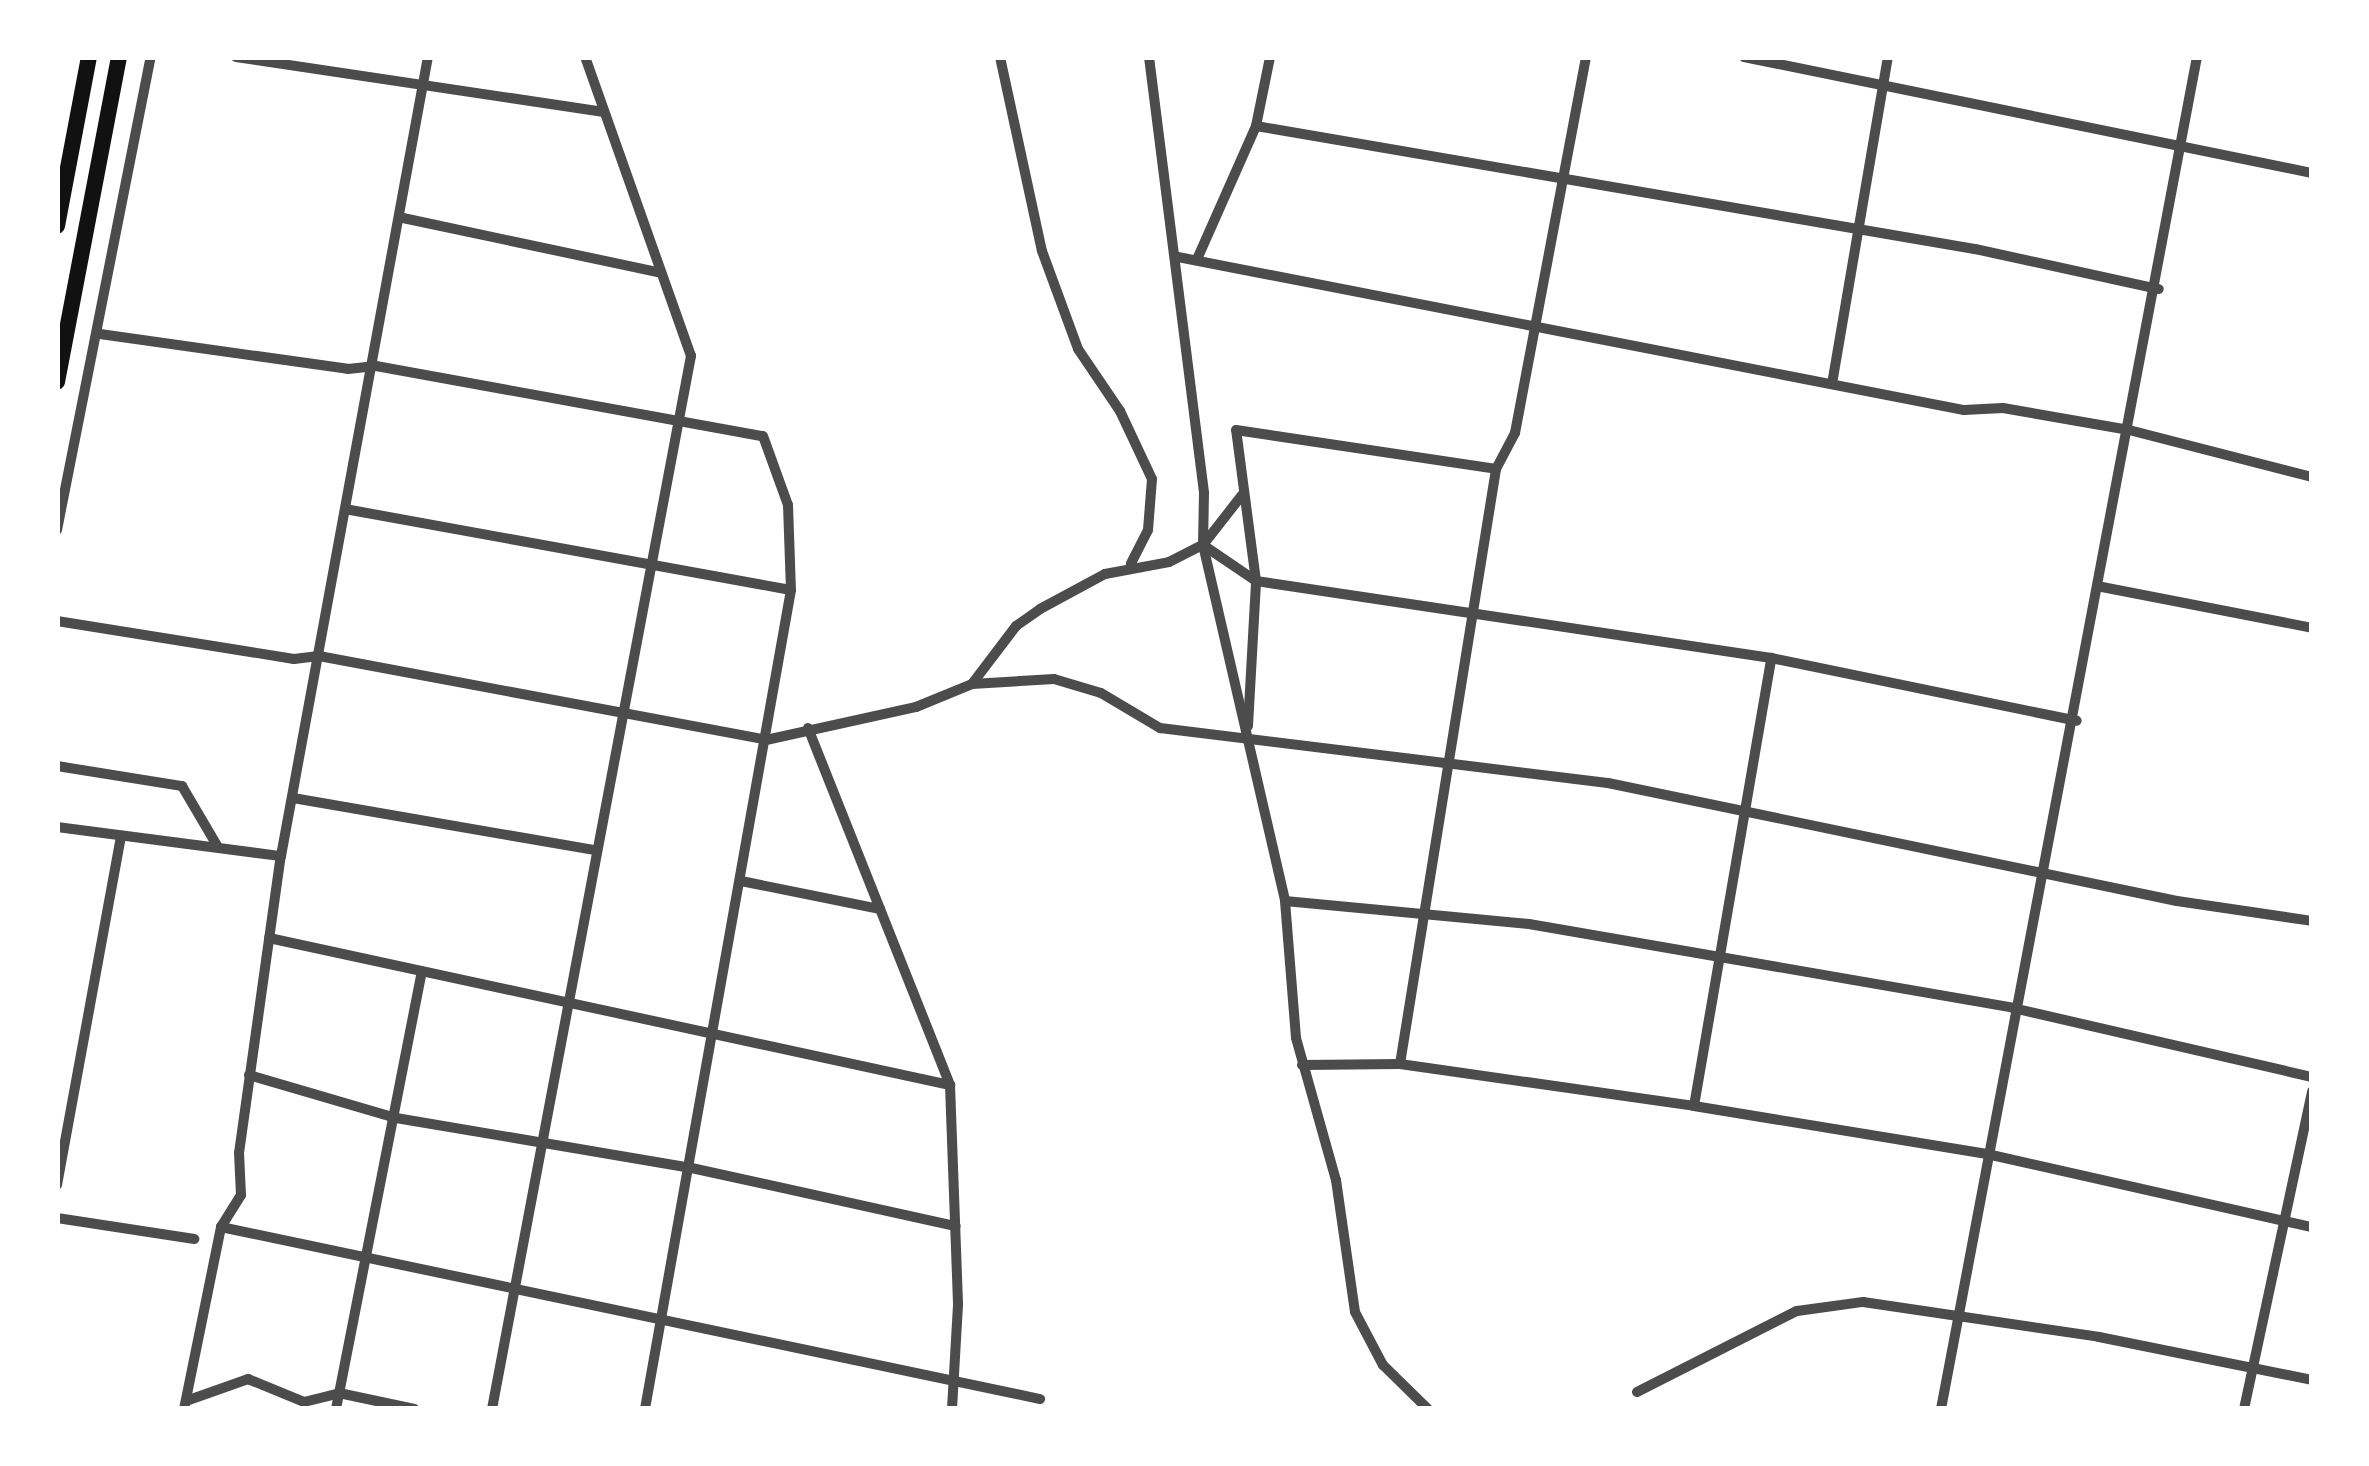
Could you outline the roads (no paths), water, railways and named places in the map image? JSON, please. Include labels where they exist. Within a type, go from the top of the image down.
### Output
[{"type":"main road","points":[[57,226],[89,57]]},
{"type":"main road","points":[[57,382],[118,57]]},
{"type":"street","points":[[57,530],[92,349],[100,334],[151,57]]},
{"type":"street","points":[[236,57],[405,86],[423,79],[604,112]]},
{"type":"street","points":[[184,1405],[221,1227],[241,1195],[249,1075],[281,856],[376,366],[428,57]]},
{"type":"street","points":[[492,1409],[519,1290],[594,850],[691,356],[585,57]]},
{"type":"street","points":[[1000,57],[1042,251],[1078,349],[1120,411],[1151,479],[1148,530],[1131,565]]},
{"type":"street","points":[[1149,57],[1165,214],[1178,257],[1203,545],[1285,901],[1302,1064],[1333,1166],[1355,1312],[1383,1364],[1428,1409]]},
{"type":"street","points":[[1198,256],[1256,126],[1270,57]]},
{"type":"street","points":[[1400,1064],[1496,469],[1515,433],[1586,57]]},
{"type":"street","points":[[1744,57],[2312,172]]},
{"type":"street","points":[[1832,384],[1888,57]]},
{"type":"street","points":[[1941,1409],[2013,1008],[2077,722],[2159,289],[2197,57]]},
{"type":"street","points":[[1256,126],[1562,175],[2159,289]]},
{"type":"street","points":[[403,218],[661,273]]},
{"type":"street","points":[[1178,257],[1198,256],[1535,321],[1832,384],[2129,430],[2312,477]]},
{"type":"street","points":[[100,334],[348,369],[376,366],[763,436],[788,505],[791,590],[717,1029],[645,1409]]},
{"type":"street","points":[[64,347],[92,349]]},
{"type":"street","points":[[1247,735],[1256,581],[1235,430],[1496,469]]},
{"type":"street","points":[[972,684],[1016,626],[1131,565],[1169,562],[1203,545],[1242,495]]},
{"type":"street","points":[[345,509],[649,560],[791,590]]},
{"type":"street","points":[[1203,545],[1256,581],[1771,658],[2077,722]]},
{"type":"street","points":[[2102,587],[2312,628]]},
{"type":"street","points":[[57,621],[294,659],[319,656],[766,740],[916,707],[972,684],[1054,679],[1101,693],[1160,728],[1448,761],[1747,807],[2043,875],[2312,922]]},
{"type":"street","points":[[1694,1106],[1771,658]]},
{"type":"street","points":[[808,728],[950,1085],[956,1226],[952,1409]]},
{"type":"street","points":[[57,766],[182,786],[218,848]]},
{"type":"street","points":[[293,798],[594,850]]},
{"type":"street","points":[[57,827],[281,856]]},
{"type":"street","points":[[57,1185],[121,836]]},
{"type":"street","points":[[741,881],[880,908]]},
{"type":"street","points":[[1285,901],[1529,924],[1718,961],[2013,1008],[2312,1077]]},
{"type":"street","points":[[269,938],[717,1029],[950,1085]]},
{"type":"street","points":[[336,1409],[422,971]]},
{"type":"street","points":[[1302,1064],[1400,1064],[1694,1106],[1987,1154],[2312,1227]]},
{"type":"street","points":[[249,1075],[396,1118],[688,1167],[956,1226]]},
{"type":"street","points":[[2244,1409],[2312,1091]]},
{"type":"street","points":[[57,1218],[194,1239]]},
{"type":"street","points":[[221,1227],[1040,1400]]},
{"type":"street","points":[[1636,1392],[1797,1311],[1863,1302],[2312,1380]]},
{"type":"street","points":[[184,1405],[248,1379],[304,1402],[339,1393],[414,1409]]}]
